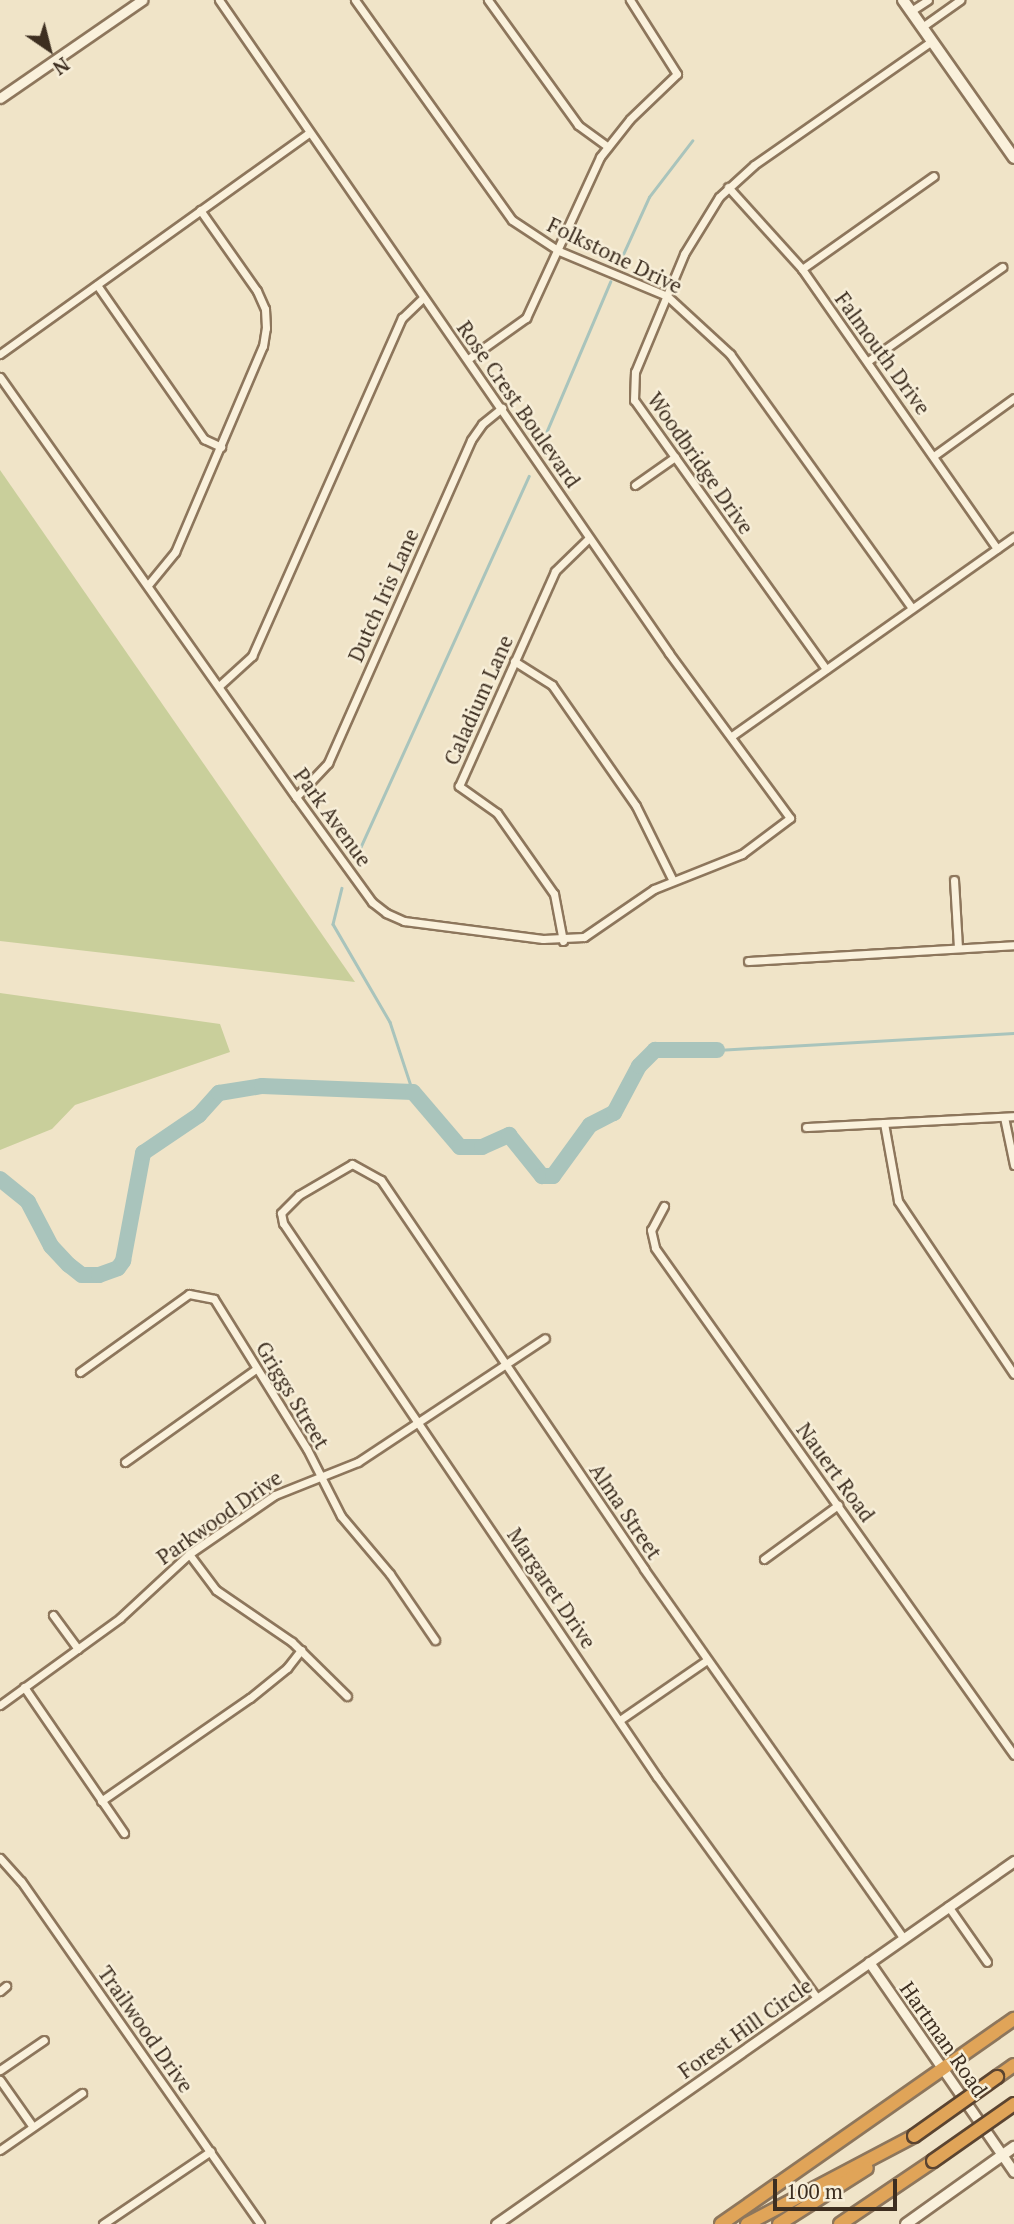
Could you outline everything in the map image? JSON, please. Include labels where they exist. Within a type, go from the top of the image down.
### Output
[{"type":"highway","points":[[721,2224],[1014,2019]]},
{"type":"highway","points":[[779,2224],[914,2136],[1014,2065]]},
{"type":"highway","points":[[840,2224],[1014,2104]]},
{"type":"highway","points":[[747,2224],[914,2136]]},
{"type":"highway","points":[[848,2224],[859,2211]]},
{"type":"main road","points":[[903,0],[1014,158]]},
{"type":"main road","points":[[906,2224],[1014,2147]]},
{"type":"street","points":[[0,98],[142,0]]},
{"type":"street","name":"Rose Crest Boulevard","points":[[212,0],[220,4],[502,408],[589,538],[790,818]]},
{"type":"street","name":"Folkstone Drive","points":[[355,0],[494,200],[522,228],[559,251],[667,296],[730,354],[912,608]]},
{"type":"street","points":[[488,0],[578,125],[608,147]]},
{"type":"street","points":[[468,359],[526,318],[608,147],[677,74],[676,67],[630,0]]},
{"type":"street","points":[[911,11],[928,0]]},
{"type":"street","points":[[922,27],[960,0]]},
{"type":"street","name":"Woodbridge Drive","points":[[826,669],[632,393],[641,354],[699,225],[728,187],[932,41]]},
{"type":"street","points":[[0,354],[309,133]]},
{"type":"street","points":[[802,269],[934,176]]},
{"type":"street","name":"Falmouth Drive","points":[[728,187],[802,269],[997,549]]},
{"type":"street","points":[[148,585],[175,552],[263,345],[265,309],[200,211]]},
{"type":"street","points":[[868,361],[1002,267]]},
{"type":"street","points":[[97,285],[204,439],[221,447]]},
{"type":"street","points":[[219,686],[251,656],[402,318],[423,298]]},
{"type":"street","name":"Park Avenue","points":[[0,377],[296,797],[373,902],[386,913],[404,921],[563,941],[599,930],[672,879],[742,853],[790,818]]},
{"type":"street","points":[[934,455],[1014,398]]},
{"type":"street","name":"Dutch Iris Lane","points":[[296,797],[328,764],[471,440],[482,424],[502,408]]},
{"type":"street","points":[[635,485],[675,457]]},
{"type":"street","points":[[733,735],[1014,537]]},
{"type":"street","name":"Caladium Lane","points":[[563,941],[554,894],[497,813],[459,786],[555,571],[589,538]]},
{"type":"street","points":[[514,662],[552,685],[636,806],[672,879]]},
{"type":"street","points":[[954,880],[958,948]]},
{"type":"street","points":[[748,961],[1014,945]]},
{"type":"street","points":[[806,1127],[1014,1116]]},
{"type":"street","points":[[1004,1117],[1014,1165]]},
{"type":"street","points":[[884,1123],[898,1201],[1014,1374]]},
{"type":"street","name":"Alma Street","points":[[299,1195],[352,1164],[373,1172],[708,1660],[903,1937]]},
{"type":"street","name":"Margaret Drive","points":[[299,1195],[281,1213],[283,1223],[620,1720],[817,1998]]},
{"type":"street","name":"Nauert Road","points":[[664,1206],[651,1230],[656,1248],[1014,1755]]},
{"type":"street","name":"Griggs Street","points":[[80,1372],[196,1292],[214,1299],[320,1474],[341,1516],[390,1574],[435,1640]]},
{"type":"street","name":"Parkwood Drive","points":[[0,1704],[120,1618],[189,1554],[275,1495],[320,1474],[358,1462],[545,1338]]},
{"type":"street","points":[[125,1462],[256,1369]]},
{"type":"street","points":[[764,1559],[838,1505]]},
{"type":"street","points":[[189,1554],[216,1590],[301,1650],[347,1696]]},
{"type":"street","points":[[53,1615],[78,1649]]},
{"type":"street","points":[[101,1801],[250,1698],[301,1650]]},
{"type":"street","points":[[620,1720],[708,1660]]},
{"type":"street","points":[[24,1687],[124,1833]]},
{"type":"street","name":"Trailwood Drive","points":[[0,1858],[211,2151],[260,2224]]},
{"type":"street","name":"Forest Hill Circle","points":[[496,2224],[1014,1861]]},
{"type":"street","points":[[948,1906],[987,1962]]},
{"type":"street","name":"Hartman Road","points":[[869,1962],[1014,2172]]},
{"type":"street","points":[[0,2070],[44,2040]]},
{"type":"street","points":[[0,2080],[33,2127]]},
{"type":"street","points":[[0,2150],[82,2093]]},
{"type":"street","points":[[103,2224],[211,2151]]},
{"type":"green space","points":[[0,470],[355,982],[0,941]]},
{"type":"green space","points":[[0,993],[220,1024],[230,1052],[75,1105],[52,1129],[0,1150]]},
{"type":"waterway","points":[[620,261],[649,197],[692,141]]},
{"type":"waterway","points":[[543,440],[610,282]]},
{"type":"waterway","points":[[356,857],[529,476]]},
{"type":"waterway","points":[[342,888],[333,924],[390,1022],[413,1092]]},
{"type":"waterway","points":[[717,1050],[1014,1033]]},
{"type":"waterway","points":[[0,1179],[28,1202],[51,1246],[69,1265],[82,1275],[99,1275],[118,1268],[123,1261],[143,1153],[199,1115],[219,1093],[262,1086],[413,1092],[460,1147],[482,1147],[509,1135],[542,1176],[553,1176],[590,1125],[614,1113],[639,1066],[655,1050],[717,1050]]}]
